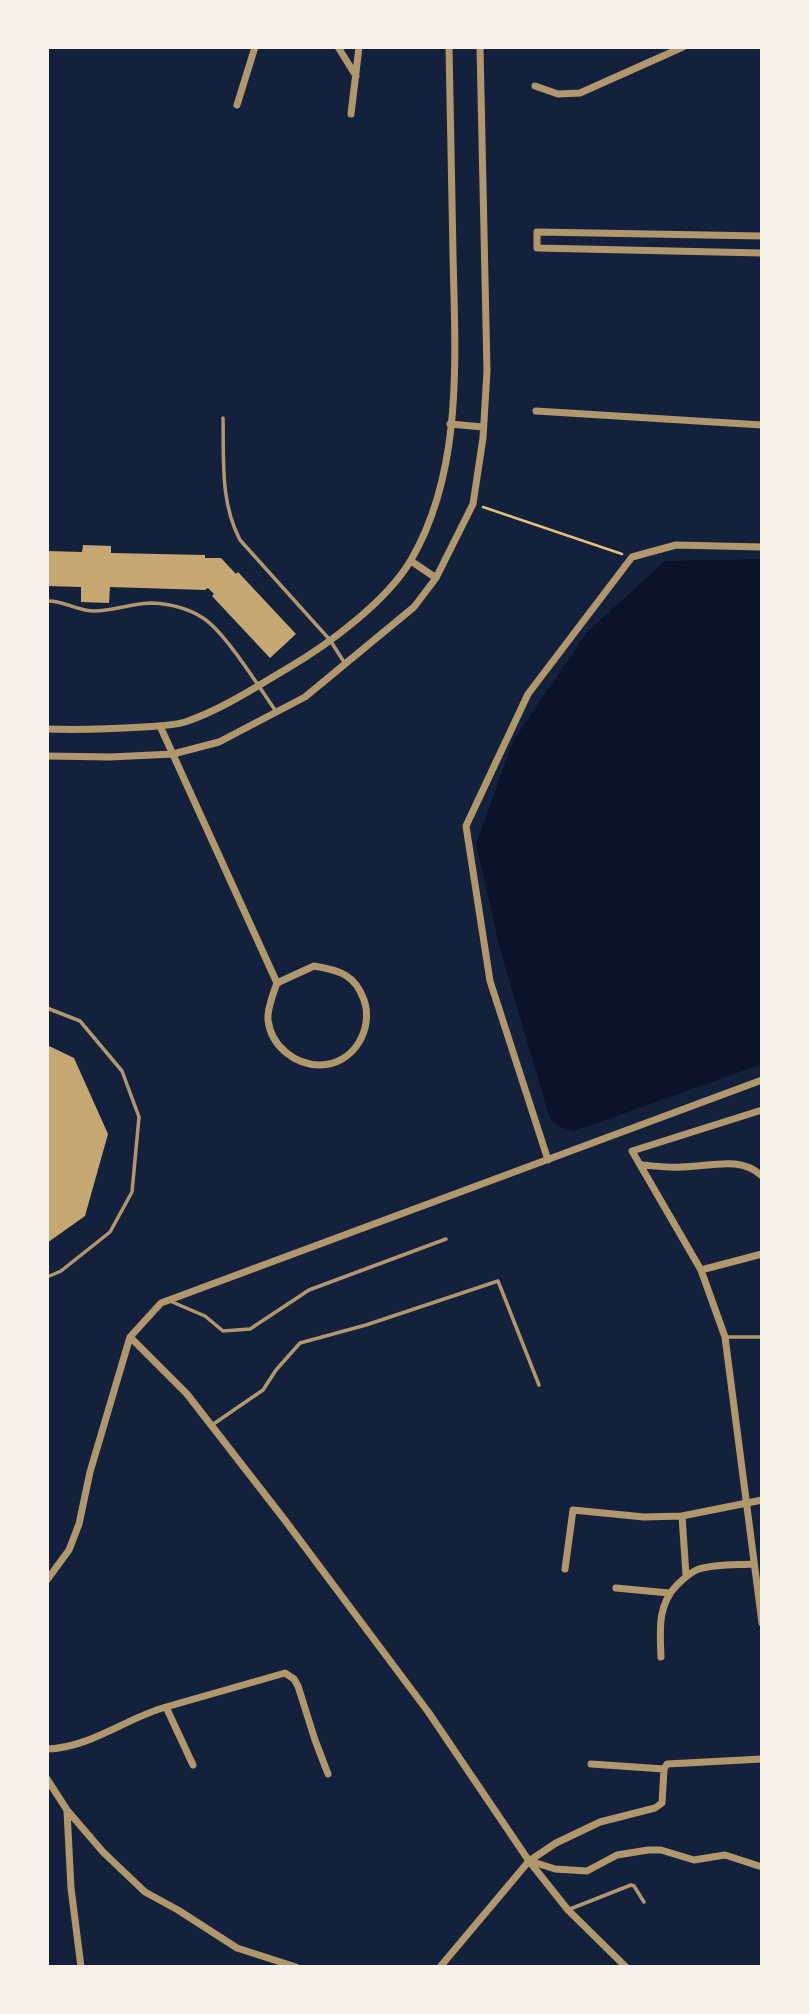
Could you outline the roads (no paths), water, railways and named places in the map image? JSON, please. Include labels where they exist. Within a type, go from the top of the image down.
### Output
[{"type":"street","points":[[237,105],[255,47]]},
{"type":"street","points":[[338,47],[356,76]]},
{"type":"street","points":[[351,114],[359,47]]},
{"type":"street","points":[[47,729],[97,730],[184,722],[258,685],[309,655],[351,624],[390,587],[411,561],[440,491],[448,453],[456,369],[449,47]]},
{"type":"street","points":[[47,757],[173,754],[219,741],[306,697],[414,607],[436,578],[473,503],[483,428],[487,371],[480,47]]},
{"type":"street","points":[[534,86],[558,94],[580,93],[683,47]]},
{"type":"street","points":[[762,236],[537,232],[537,248],[762,253]]},
{"type":"street","points":[[536,411],[762,425]]},
{"type":"street","points":[[450,424],[483,428]]},
{"type":"street","points":[[548,1160],[490,981],[466,826],[528,694],[632,557],[676,545],[762,547]]},
{"type":"street","points":[[411,561],[436,578]]},
{"type":"street","points":[[160,726],[277,983],[268,1019],[276,1044],[296,1061],[322,1065],[346,1057],[363,1037],[368,1012],[360,987],[340,970],[314,966],[277,983]]},
{"type":"street","points":[[47,1580],[69,1550],[79,1524],[90,1472],[130,1337],[162,1303],[762,1080]]},
{"type":"street","points":[[762,1110],[632,1151],[701,1270],[725,1337],[762,1623]]},
{"type":"street","points":[[642,1166],[682,1167],[731,1163],[749,1167],[762,1176]]},
{"type":"street","points":[[701,1270],[762,1254]]},
{"type":"street","points":[[130,1337],[187,1394],[212,1425],[429,1713],[529,1861],[568,1910],[626,1967]]},
{"type":"street","points":[[565,1569],[573,1510],[644,1517],[682,1516],[762,1500]]},
{"type":"street","points":[[682,1516],[687,1576]]},
{"type":"street","points":[[661,1657],[660,1623],[669,1593],[699,1569],[753,1564]]},
{"type":"street","points":[[616,1588],[669,1593]]},
{"type":"street","points":[[47,1749],[86,1740],[118,1728],[145,1713],[285,1674],[295,1679],[328,1774]]},
{"type":"street","points":[[166,1707],[193,1765]]},
{"type":"street","points":[[440,1967],[529,1861],[581,1830],[612,1818],[655,1808],[662,1803],[664,1769],[667,1764],[762,1759]]},
{"type":"street","points":[[591,1764],[664,1769]]},
{"type":"street","points":[[47,1779],[67,1810],[103,1852],[145,1892],[237,1948],[296,1967]]},
{"type":"street","points":[[67,1810],[71,1888],[81,1967]]},
{"type":"street","points":[[529,1861],[555,1869],[587,1871],[626,1852],[662,1850],[694,1860],[725,1855],[762,1867]]},
{"type":"lane","points":[[223,418],[225,498],[231,522],[240,540],[330,640],[345,664]]},
{"type":"lane","points":[[47,601],[75,610],[92,611],[149,603],[169,604],[187,609],[205,619],[276,712]]},
{"type":"lane","points":[[47,1008],[80,1021],[97,1041],[122,1071],[139,1117],[132,1192],[110,1232],[61,1271],[47,1277]]},
{"type":"lane","points":[[168,1300],[205,1316],[223,1331],[250,1329],[309,1290],[446,1239]]},
{"type":"lane","points":[[212,1425],[263,1390],[276,1370],[300,1343],[366,1325],[498,1281],[538,1385]]},
{"type":"lane","points":[[725,1337],[762,1337]]},
{"type":"lane","points":[[568,1910],[631,1885],[644,1902]]},
{"type":"water","points":[[762,559],[762,1064],[575,1131],[562,1128],[550,1119],[500,949],[476,844],[513,741],[587,632],[665,561]]}]
